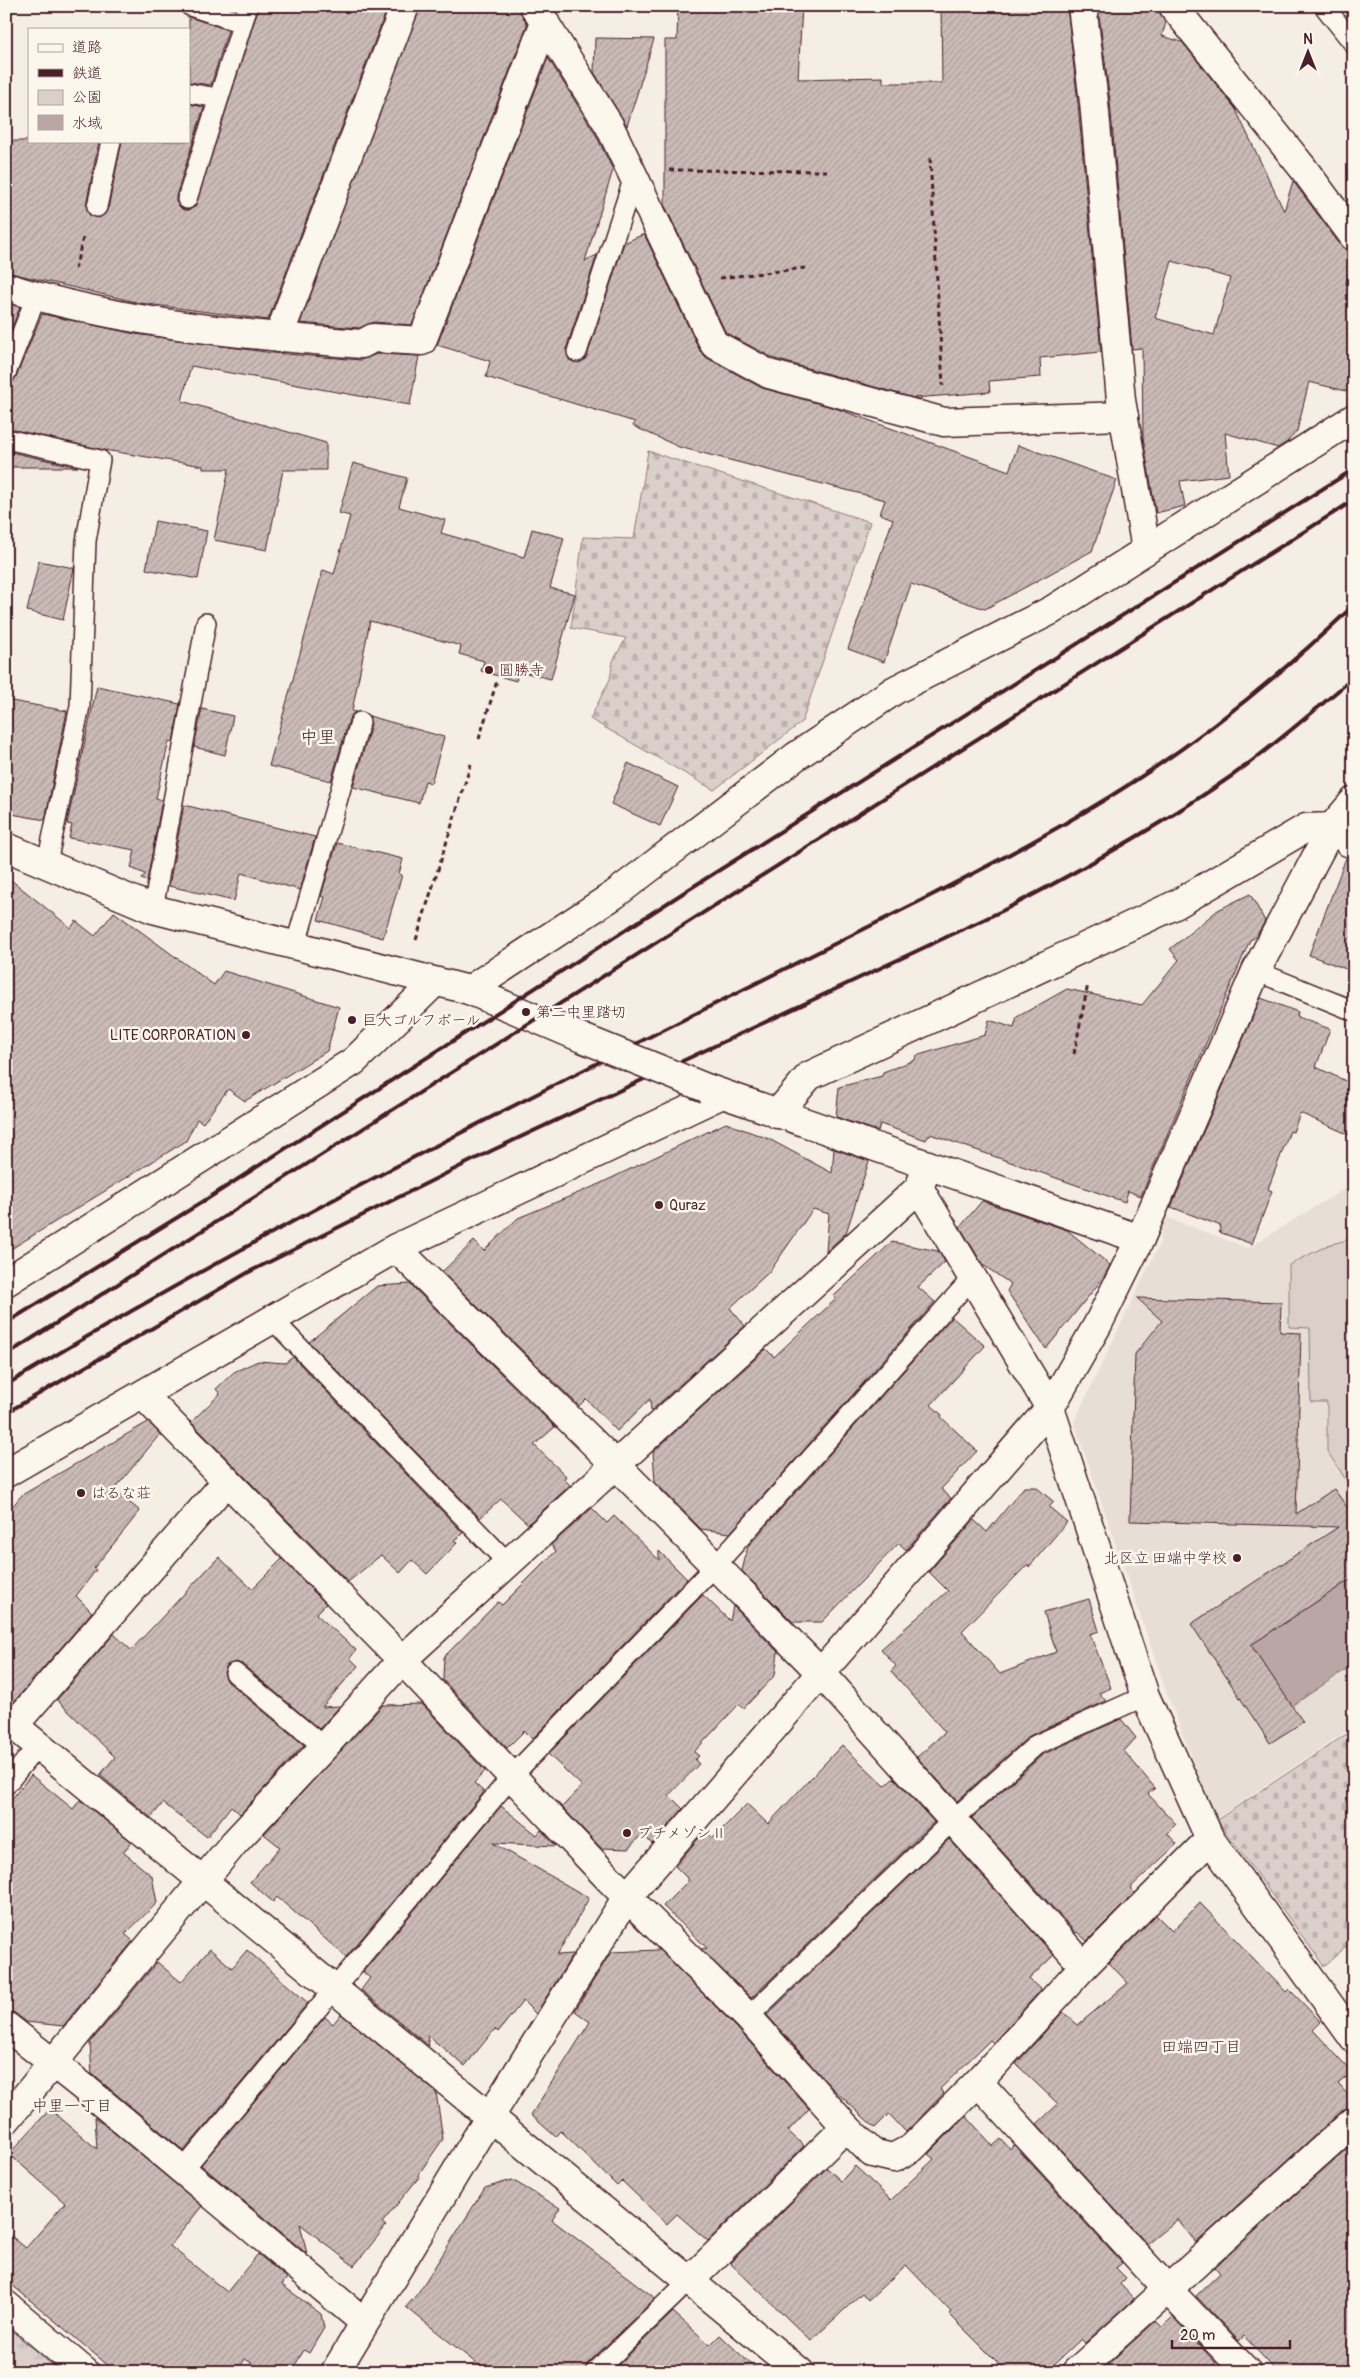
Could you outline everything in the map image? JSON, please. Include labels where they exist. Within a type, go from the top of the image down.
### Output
[{"type":"street","points":[[278,338],[405,6]]},
{"type":"street","points":[[1082,6],[1124,416],[1146,550]]},
{"type":"street","points":[[1173,6],[1303,168],[1354,237]]},
{"type":"street","points":[[6,287],[36,296],[148,319],[278,338],[362,344],[373,338],[422,341],[540,14]]},
{"type":"street","points":[[540,14],[609,125],[714,344],[769,374],[944,422],[1124,416]]},
{"type":"street","points":[[469,990],[614,895],[794,757],[895,690],[1052,610],[1354,418]]},
{"type":"street","points":[[335,2372],[489,2117],[626,1897],[1050,1408],[1098,1324],[1140,1239],[1256,971],[1332,827],[1354,801]]},
{"type":"street","points":[[778,1114],[809,1076],[1177,904],[1306,828],[1332,827]]},
{"type":"street","points":[[8,854],[47,863],[153,909],[295,947],[469,990],[714,1091],[778,1114],[924,1176],[1140,1239]]},
{"type":"street","points":[[6,1282],[354,1061],[435,982]]},
{"type":"street","points":[[6,1473],[396,1248],[714,1091]]},
{"type":"street","points":[[924,1176],[972,1278],[1050,1408],[1145,1696],[1210,1839],[1354,2039]]},
{"type":"street","points":[[6,2120],[176,1915],[203,1878],[402,1660],[507,1562],[616,1465],[924,1176]]},
{"type":"street","points":[[396,1248],[616,1465],[820,1673],[1084,1966]]},
{"type":"street","points":[[143,1395],[402,1660],[626,1897],[748,2017],[846,2127],[872,2153],[893,2158],[912,2148],[978,2082],[1084,1966],[1210,1839]]},
{"type":"street","points":[[227,1481],[10,1721],[203,1878],[489,2117],[800,2372]]},
{"type":"street","points":[[6,2026],[54,2063],[364,2322]]},
{"type":"street","points":[[978,2082],[1167,2288],[1247,2372]]},
{"type":"street","points":[[1076,2372],[1354,2121]]},
{"type":"street","points":[[689,2281],[846,2127]]},
{"type":"street","points":[[6,2305],[85,2372]]},
{"type":"lane","points":[[187,199],[245,14],[190,6]]},
{"type":"lane","points":[[1324,6],[1354,44]]},
{"type":"lane","points":[[190,93],[218,98]]},
{"type":"lane","points":[[96,207],[111,142]]},
{"type":"lane","points":[[576,352],[634,176]]},
{"type":"lane","points":[[6,373],[36,296]]},
{"type":"lane","points":[[6,439],[100,460],[86,541],[80,706],[47,863]]},
{"type":"lane","points":[[153,909],[206,623]]},
{"type":"lane","points":[[295,947],[360,722]]},
{"type":"lane","points":[[1332,827],[1346,846],[1354,849]]},
{"type":"lane","points":[[1256,971],[1354,1011]]},
{"type":"lane","points":[[182,2170],[334,1986],[359,1960],[512,1776],[715,1566],[972,1278]]},
{"type":"lane","points":[[273,1320],[507,1562]]},
{"type":"lane","points":[[235,1673],[324,1747]]},
{"type":"lane","points":[[748,2017],[953,1820],[1036,1745],[1145,1696]]},
{"type":"lane","points":[[6,1784],[38,1745]]},
{"type":"lane","points":[[595,2372],[689,2281]]},
{"type":"path","points":[[930,158],[944,422]]},
{"type":"path","points":[[634,176],[645,169],[828,171]]},
{"type":"path","points":[[75,270],[90,212],[96,207]]},
{"type":"path","points":[[685,282],[805,268]]},
{"type":"path","points":[[479,739],[497,681]]},
{"type":"path","points":[[405,975],[471,764]]},
{"type":"path","points":[[1074,1054],[1088,982]]},
{"type":"shaded area","name":"北区立 田端中学校","points":[[1354,1183],[1354,1726],[1216,1819],[1167,1694],[1074,1422],[1159,1245],[1165,1217],[1248,1248]]},
{"type":"green space","points":[[648,451],[870,522],[802,722],[714,790],[590,719],[610,679],[613,661],[626,638],[571,628],[583,537],[634,539]]},
{"type":"green space","points":[[1354,1238],[1354,1492],[1327,1451],[1327,1402],[1311,1402],[1310,1328],[1289,1327],[1289,1265],[1328,1245]]},
{"type":"green space","points":[[1354,1729],[1354,1940],[1324,1966],[1217,1820]]},
{"type":"green space","points":[[6,2326],[60,2372],[6,2372]]},
{"type":"water","points":[[1354,1577],[1354,1664],[1292,1706],[1251,1645]]},
{"type":"building","points":[[259,6],[388,6],[268,320],[140,303],[6,272],[6,141],[99,142],[86,205],[90,216],[100,218],[108,209],[122,142],[190,142],[190,104],[204,107],[176,196],[176,202],[183,210],[195,207]]},
{"type":"building","points":[[420,6],[518,6],[527,25],[412,325],[374,322],[359,328],[300,323]]},
{"type":"building","points":[[678,6],[802,6],[798,79],[883,77],[883,83],[942,83],[941,6],[1067,6],[1101,352],[1040,358],[1041,377],[989,381],[990,392],[914,398],[775,359],[726,333],[665,206],[665,40],[677,40]]},
{"type":"building","points":[[1098,6],[1142,6],[1159,11],[1166,22],[1162,36],[1182,42],[1235,108],[1284,211],[1293,181],[1341,246],[1353,252],[1346,284],[1354,286],[1354,393],[1309,382],[1297,431],[1287,442],[1278,448],[1225,433],[1229,475],[1180,481],[1185,506],[1156,513],[1143,438],[1142,348],[1132,349],[1110,101]],"holes":[[[1172,261],[1230,278],[1214,335],[1155,318]]]},
{"type":"building","points":[[189,17],[228,30],[211,85],[190,82]]},
{"type":"building","points":[[595,38],[654,39],[627,126],[594,72]]},
{"type":"building","points":[[548,58],[595,133],[613,170],[585,261],[597,255],[566,349],[569,360],[579,363],[587,356],[624,243],[644,234],[700,351],[707,358],[762,388],[835,408],[1009,471],[1018,445],[1117,480],[1092,551],[985,609],[911,584],[884,662],[848,649],[893,519],[880,514],[885,500],[679,447],[633,426],[635,422],[486,377],[490,361],[437,345]]},
{"type":"building","points":[[6,303],[20,307],[6,342]]},
{"type":"building","points":[[42,314],[135,334],[273,353],[361,360],[377,354],[419,356],[410,405],[191,366],[182,401],[326,443],[326,470],[283,470],[267,550],[214,540],[229,469],[203,469],[203,466],[104,450],[6,428],[6,384],[13,382],[16,377]]},
{"type":"building","points":[[6,451],[78,467],[6,467]]},
{"type":"building","points":[[353,463],[407,478],[399,507],[445,520],[441,533],[524,557],[532,529],[564,538],[550,588],[575,594],[551,679],[519,671],[516,681],[481,671],[484,661],[459,654],[461,646],[370,621],[352,711],[356,712],[349,719],[331,781],[269,766],[323,570],[334,574],[350,516],[339,513]]},
{"type":"building","points":[[155,521],[207,531],[198,579],[146,569]]},
{"type":"building","points":[[39,561],[74,568],[63,620],[27,611]]},
{"type":"building","points":[[97,686],[180,704],[173,742],[169,741],[156,798],[162,800],[147,881],[141,879],[145,874],[131,868],[135,850],[69,838],[72,825],[67,824]]},
{"type":"building","points":[[6,700],[67,711],[45,820],[6,813]]},
{"type":"building","points":[[202,709],[233,716],[225,755],[194,747]]},
{"type":"building","points":[[369,716],[444,737],[431,783],[425,781],[419,803],[353,787],[371,725]]},
{"type":"building","points":[[628,763],[678,787],[660,826],[611,804]]},
{"type":"building","points":[[184,805],[315,837],[300,890],[241,873],[234,901],[169,886]]},
{"type":"building","points":[[337,843],[403,859],[399,874],[402,875],[383,938],[318,920],[325,897],[321,896]]},
{"type":"building","points":[[1346,858],[1354,860],[1354,972],[1309,955]]},
{"type":"building","points":[[6,876],[71,928],[76,921],[95,936],[114,912],[214,985],[224,971],[339,1007],[327,1051],[245,1101],[228,1089],[203,1123],[197,1119],[186,1141],[6,1252]]},
{"type":"building","points":[[1250,894],[1265,921],[1256,937],[1250,940],[1141,1196],[1128,1191],[1125,1202],[930,1134],[926,1140],[880,1124],[878,1131],[836,1117],[839,1087],[882,1076],[883,1072],[915,1060],[916,1056],[985,1035],[989,1020],[1014,1028],[1017,1017],[1067,989],[1142,1005],[1179,960],[1170,949],[1218,910]]},
{"type":"building","points":[[1261,998],[1298,1012],[1297,1017],[1330,1029],[1316,1067],[1354,1085],[1354,1137],[1300,1113],[1293,1132],[1290,1131],[1268,1189],[1272,1191],[1252,1244],[1219,1232],[1221,1226],[1171,1207]]},
{"type":"building","points":[[726,1123],[769,1139],[832,1173],[834,1149],[869,1161],[846,1233],[826,1252],[829,1214],[813,1209],[770,1271],[730,1308],[745,1326],[651,1411],[650,1399],[617,1431],[586,1399],[579,1406],[442,1272],[474,1241],[484,1251],[518,1218],[595,1186]]},
{"type":"building","points":[[982,1201],[1067,1230],[1110,1265],[1104,1277],[1046,1349],[1007,1291],[1011,1284],[983,1265],[960,1227]]},
{"type":"building","points":[[892,1242],[938,1251],[945,1262],[918,1287],[935,1302],[730,1533],[701,1529],[655,1482],[653,1452],[766,1349],[774,1357],[836,1299],[834,1296]]},
{"type":"building","points":[[410,1284],[555,1427],[534,1445],[566,1476],[564,1479],[570,1485],[528,1524],[501,1499],[480,1518],[309,1342],[377,1286]]},
{"type":"building","points":[[1137,1298],[1281,1302],[1280,1332],[1301,1333],[1296,1514],[1334,1489],[1354,1517],[1354,1577],[1251,1645],[1303,1722],[1270,1743],[1191,1624],[1338,1527],[1130,1521],[1135,1354],[1162,1321]]},
{"type":"building","points":[[952,1317],[985,1346],[931,1405],[977,1451],[941,1489],[951,1498],[906,1550],[899,1543],[822,1622],[793,1622],[742,1571],[748,1546]]},
{"type":"building","points":[[293,1357],[463,1533],[454,1540],[457,1543],[427,1574],[412,1560],[400,1573],[381,1555],[348,1582],[191,1422],[220,1394],[216,1389],[234,1372],[258,1361],[285,1363]]},
{"type":"building","points":[[148,1422],[160,1434],[114,1490],[140,1511],[94,1568],[96,1570],[76,1596],[92,1612],[11,1705],[6,1704],[6,1514],[22,1495]]},
{"type":"building","points":[[1024,1487],[1036,1487],[1054,1502],[1049,1507],[1067,1522],[1029,1567],[1028,1564],[962,1631],[1000,1674],[1056,1652],[1044,1612],[1089,1599],[1099,1631],[1090,1634],[1111,1688],[1099,1693],[1106,1701],[1029,1736],[957,1801],[917,1757],[945,1732],[891,1671],[896,1666],[881,1649],[948,1591],[929,1572],[974,1520],[987,1532]]},
{"type":"building","points":[[592,1508],[607,1523],[614,1516],[659,1560],[659,1551],[687,1579],[532,1739],[524,1731],[507,1748],[443,1680],[444,1657],[498,1602],[502,1605],[556,1551],[551,1545]]},
{"type":"building","points":[[219,1557],[252,1589],[282,1559],[326,1604],[316,1614],[356,1650],[350,1658],[358,1666],[322,1707],[340,1706],[319,1729],[242,1664],[236,1662],[227,1665],[224,1672],[228,1682],[304,1745],[240,1814],[231,1806],[207,1837],[163,1803],[151,1818],[100,1775],[115,1757],[57,1700],[114,1634],[131,1650]]},
{"type":"building","points":[[703,1595],[730,1621],[733,1606],[778,1652],[775,1675],[744,1708],[739,1704],[694,1752],[699,1756],[695,1760],[699,1764],[669,1795],[683,1809],[652,1844],[642,1834],[628,1849],[601,1848],[562,1807],[582,1786],[548,1754]]},
{"type":"building","points":[[422,1704],[485,1771],[474,1783],[484,1792],[346,1957],[277,1897],[273,1902],[250,1882],[280,1847],[264,1834],[383,1705]]},
{"type":"building","points":[[1121,1719],[1136,1738],[1124,1751],[1155,1788],[1148,1794],[1176,1824],[1167,1833],[1177,1844],[1130,1888],[1135,1893],[1087,1941],[1076,1933],[972,1818],[1042,1755]]},
{"type":"building","points":[[842,1745],[885,1786],[894,1778],[934,1822],[751,1998],[701,1949],[707,1948],[663,1906],[689,1880],[675,1866],[705,1831],[713,1838],[747,1804],[768,1824]]},
{"type":"building","points":[[31,1775],[73,1809],[80,1800],[132,1842],[123,1852],[152,1876],[157,1903],[125,1934],[133,1941],[63,2026],[26,2022],[15,2013],[6,2011],[6,1806]]},
{"type":"building","points":[[501,1806],[537,1835],[541,1830],[556,1846],[493,1843],[589,1898],[557,1955],[573,1954],[536,2014],[523,2001],[498,2032],[495,2029],[465,2066],[427,2035],[429,2046],[361,1990],[370,1978],[363,1972]]},
{"type":"building","points":[[949,1839],[1054,1955],[1029,1979],[1041,1990],[993,2043],[990,2040],[940,2089],[944,2093],[906,2132],[889,2114],[875,2128],[830,2086],[767,2015]]},
{"type":"building","points":[[1200,1903],[1286,1992],[1289,1989],[1321,2022],[1313,2030],[1352,2072],[1338,2084],[1354,2101],[1354,2106],[1344,2109],[1196,2243],[1178,2219],[1147,2244],[1037,2124],[1058,2104],[1016,2064],[1063,2012],[1078,2025],[1128,1983],[1109,1963],[1156,1915],[1172,1931]]},
{"type":"building","points":[[210,1949],[232,1968],[247,1950],[308,2003],[184,2151],[92,2074],[90,2043],[157,1962],[181,1982]]},
{"type":"building","points":[[659,1950],[737,2028],[809,2109],[788,2131],[804,2146],[708,2241],[677,2214],[667,2224],[622,2181],[617,2186],[561,2131],[556,2137],[531,2115],[590,2022],[575,2011],[611,1952]]},
{"type":"building","points":[[341,2014],[436,2092],[443,2139],[418,2175],[420,2176],[382,2223],[386,2226],[354,2266],[300,2224],[307,2254],[201,2165],[325,2017],[333,2024]]},
{"type":"building","points":[[50,2109],[97,2149],[95,2117],[202,2206],[170,2246],[227,2292],[258,2254],[287,2278],[282,2285],[321,2314],[324,2328],[309,2353],[304,2350],[291,2372],[266,2372],[245,2359],[237,2372],[116,2372],[6,2280],[6,2232],[26,2248],[65,2203],[9,2154]]},
{"type":"building","points":[[966,2116],[993,2146],[1001,2139],[1010,2149],[1014,2145],[1122,2263],[1116,2268],[1126,2278],[1120,2284],[1134,2299],[1085,2343],[1081,2339],[1046,2372],[1007,2372],[949,2314],[951,2312],[906,2265],[868,2300],[862,2293],[811,2341],[730,2263],[827,2168],[841,2181],[855,2166],[891,2200],[934,2159],[928,2154]]},
{"type":"building","points":[[1354,2142],[1354,2372],[1277,2372],[1244,2336],[1239,2341],[1196,2296],[1220,2273],[1215,2267]]},
{"type":"building","points":[[512,2180],[560,2208],[552,2220],[655,2298],[587,2364],[584,2372],[487,2372],[406,2307],[418,2293],[485,2188]]},
{"type":"building","points":[[673,2312],[710,2345],[720,2335],[759,2372],[611,2372]]},
{"type":"building","points":[[1173,2317],[1216,2363],[1206,2372],[1113,2372],[1107,2365],[1156,2321],[1162,2327]]},
{"type":"railway","points":[[6,1323],[204,1201],[683,893],[1354,469]]},
{"type":"railway","points":[[6,1355],[1354,500]]},
{"type":"railway","points":[[6,1385],[256,1241],[511,1107],[928,897],[1058,827],[1133,782],[1220,721],[1302,653],[1354,605]]},
{"type":"railway","points":[[6,1413],[249,1272],[493,1150],[1004,910],[1063,879],[1149,829],[1249,764],[1354,677]]},
{"type":"place","name":"圓勝寺","points":[[489,670]]},
{"type":"place","name":"第二中里踏切","points":[[526,1012]]},
{"type":"place","name":"巨大ゴルフボール","points":[[352,1020]]},
{"type":"place","name":"LITE CORPORATION","points":[[246,1035]]},
{"type":"place","name":"Quraz","points":[[659,1205]]},
{"type":"place","name":"はるな荘","points":[[81,1493]]},
{"type":"place","name":"北区立 田端中学校","points":[[1237,1558]]},
{"type":"place","name":"プチメゾンⅡ","points":[[627,1833]]},
{"type":"district","name":"中里","points":[[318,737]]},
{"type":"district","name":"田端四丁目","points":[[1201,2047]]},
{"type":"district","name":"中里一丁目","points":[[72,2106]]}]
